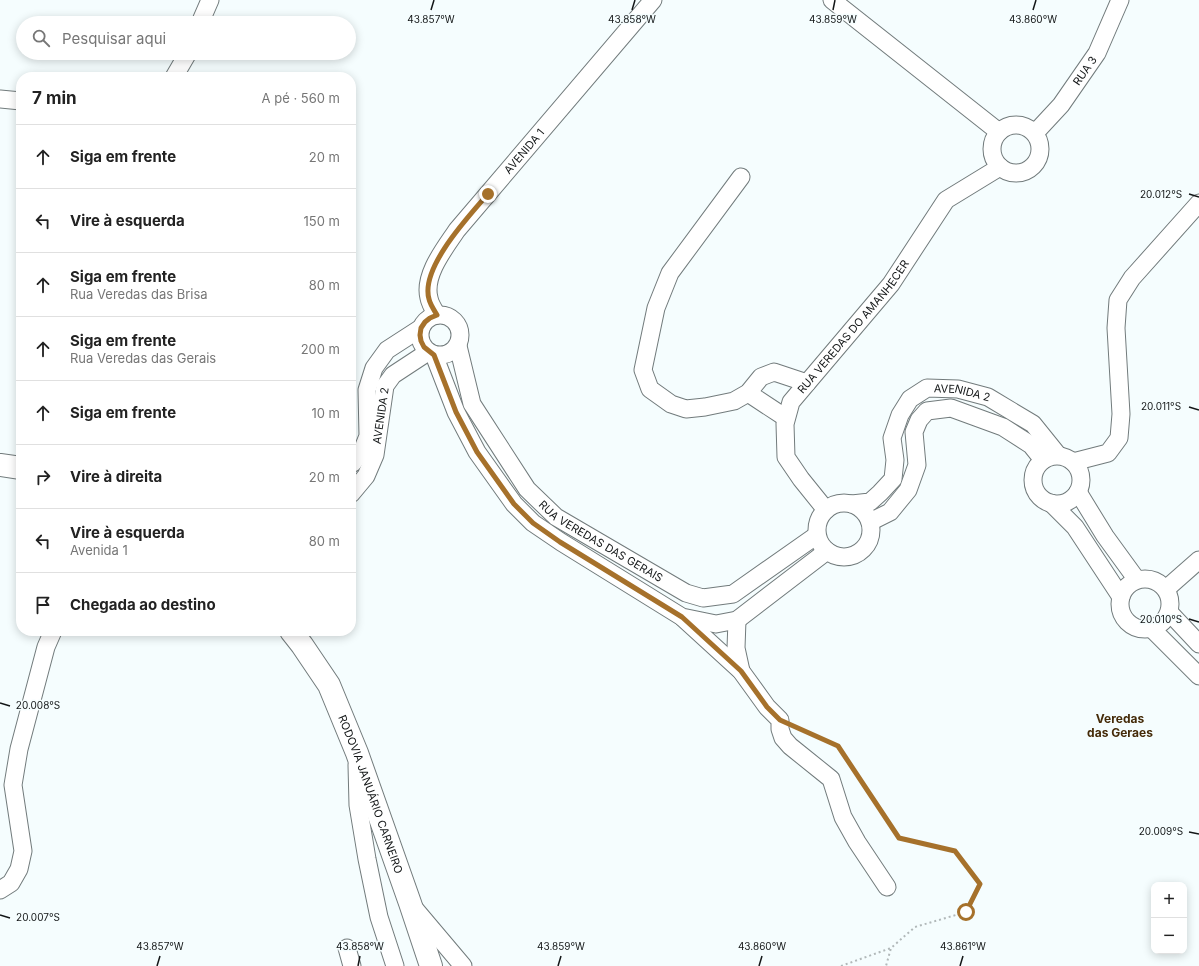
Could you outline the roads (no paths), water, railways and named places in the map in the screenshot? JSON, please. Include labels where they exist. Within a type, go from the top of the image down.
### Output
[{"type":"highway","points":[[0,465],[16,467]]},
{"type":"highway","name":"RODOVIA JANUÁRIO CARNEIRO","points":[[296,636],[329,685],[357,753],[410,902],[430,966]]},
{"type":"street","points":[[203,16],[210,0]]},
{"type":"street","name":"AVENIDA 1","points":[[437,315],[428,298],[429,282],[435,264],[457,230],[653,0]]},
{"type":"street","points":[[832,0],[999,132]]},
{"type":"street","name":"RUA 3","points":[[1035,133],[1061,105],[1097,53],[1120,0]]},
{"type":"street","points":[[177,72],[184,60]]},
{"type":"street","points":[[0,99],[16,101]]},
{"type":"street","points":[[1021,125],[1029,128],[1035,133],[1041,148],[1040,156],[1030,169],[1019,173],[1007,172],[1000,168],[992,154],[994,138],[999,132],[1006,127],[1021,125]]},
{"type":"street","name":"RUA VEREDAS DO AMANHECER","points":[[826,510],[801,479],[786,457],[785,424],[791,402],[891,284],[946,200],[1000,168]]},
{"type":"street","points":[[740,177],[670,274],[656,308],[643,370],[650,389],[671,404],[686,409],[734,401],[748,393],[762,377],[774,372],[807,383]]},
{"type":"street","points":[[1058,459],[1078,468],[1081,476],[1081,484],[1078,492],[1073,498],[1058,504],[1043,500],[1037,495],[1032,480],[1037,465],[1058,459],[1108,453],[1119,438],[1121,414],[1116,328],[1118,300],[1132,278],[1199,203]]},
{"type":"street","points":[[437,315],[444,315],[450,318],[456,322],[459,328],[461,334],[458,346],[453,352],[447,354],[431,353],[424,347],[421,341],[421,328],[425,322],[437,315]]},
{"type":"street","name":"AVENIDA 2","points":[[356,459],[362,451],[368,436],[367,390],[374,368],[387,350],[421,328]]},
{"type":"street","name":"RUA VEREDAS DAS GERAIS","points":[[458,346],[472,404],[527,489],[556,517],[686,593],[703,598],[733,594],[818,535]]},
{"type":"street","name":"AVENIDA 2","points":[[356,488],[366,476],[375,455],[385,386],[393,375],[431,353]]},
{"type":"street","name":"RUA VEREDAS DAS GERAIS","points":[[431,353],[456,412],[477,452],[514,504],[533,523],[560,542],[682,617],[716,624],[737,620],[827,551]]},
{"type":"street","name":"AVENIDA 2","points":[[852,504],[870,502],[893,479],[895,460],[892,438],[900,415],[910,399],[927,388],[958,389],[988,397],[1033,424],[1058,459]]},
{"type":"street","points":[[748,393],[786,418]]},
{"type":"street","name":"AVENIDA 2","points":[[870,522],[890,512],[908,490],[917,465],[914,432],[919,420],[927,411],[951,408],[1003,427],[1031,445],[1058,459]]},
{"type":"street","points":[[1078,492],[1105,536],[1137,580]]},
{"type":"street","points":[[843,503],[852,504],[863,511],[870,522],[871,530],[870,539],[860,552],[844,558],[835,556],[827,551],[821,544],[817,526],[820,517],[826,510],[834,505],[843,503]]},
{"type":"street","points":[[1051,503],[1075,527],[1121,597]]},
{"type":"street","points":[[1166,589],[1199,560]]},
{"type":"street","points":[[1145,578],[1153,580],[1166,589],[1169,596],[1169,612],[1165,619],[1159,624],[1151,628],[1134,626],[1127,621],[1122,614],[1120,606],[1121,597],[1124,590],[1130,583],[1145,578]]},
{"type":"street","points":[[1169,612],[1199,644]]},
{"type":"street","points":[[682,617],[741,671],[767,707],[780,720],[780,729],[783,738],[790,746],[831,779],[843,817],[857,842],[887,887]]},
{"type":"street","points":[[737,620],[736,648],[741,671]]},
{"type":"street","points":[[1151,628],[1199,676]]},
{"type":"street","points":[[0,890],[11,883],[19,869],[23,851],[13,785],[19,749],[46,647],[51,636]]},
{"type":"street","points":[[357,753],[358,805],[367,859],[380,917],[395,966]]},
{"type":"street","points":[[410,902],[463,966]]},
{"type":"street","points":[[347,948],[352,966]]},
{"type":"district","name":"Veredas das Geraes","points":[[1120,726]]}]
